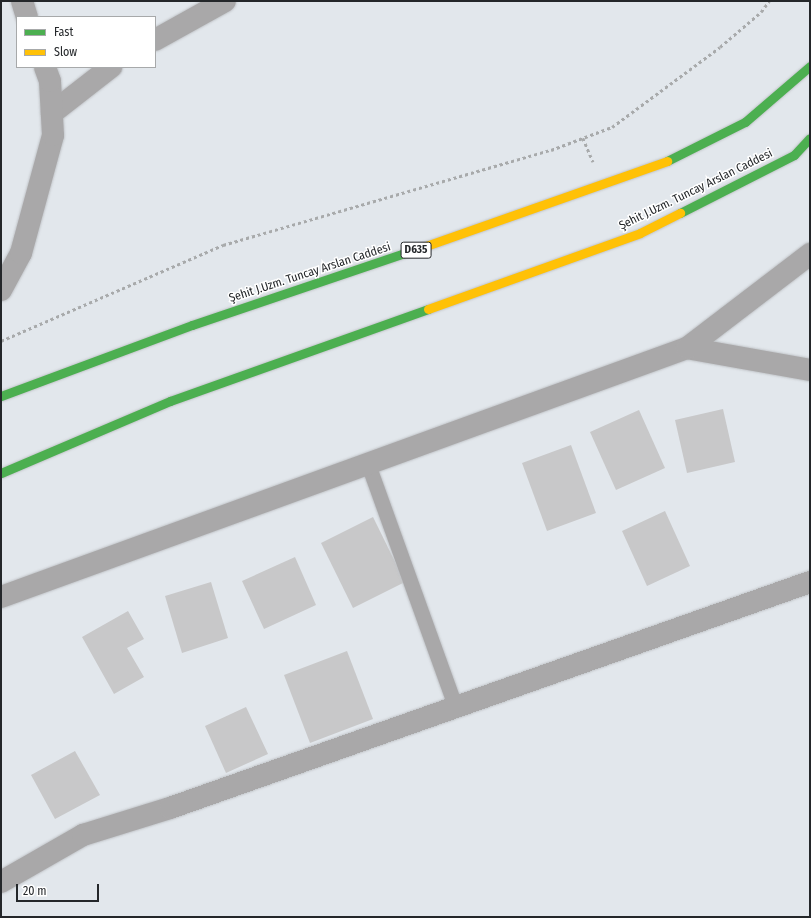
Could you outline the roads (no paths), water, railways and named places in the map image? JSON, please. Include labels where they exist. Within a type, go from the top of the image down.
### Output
[{"type":"highway","name":"Şehit J.Uzm. Tuncay Arslan Caddesi","points":[[1,396],[192,325],[654,168],[745,122],[810,66]]},
{"type":"highway","name":"Şehit J.Uzm. Tuncay Arslan Caddesi","points":[[1,473],[170,401],[640,233],[794,155],[810,138]]},
{"type":"street","points":[[22,1],[27,16]]},
{"type":"street","points":[[156,39],[225,1]]},
{"type":"street","points":[[1,290],[21,253],[53,135],[50,81],[45,68]]},
{"type":"street","points":[[52,113],[110,68]]},
{"type":"street","points":[[1,597],[687,348],[810,254]]},
{"type":"street","points":[[687,348],[810,370]]},
{"type":"street","points":[[1,882],[83,835],[170,808],[810,582]]},
{"type":"lane","points":[[368,464],[456,708]]}]
